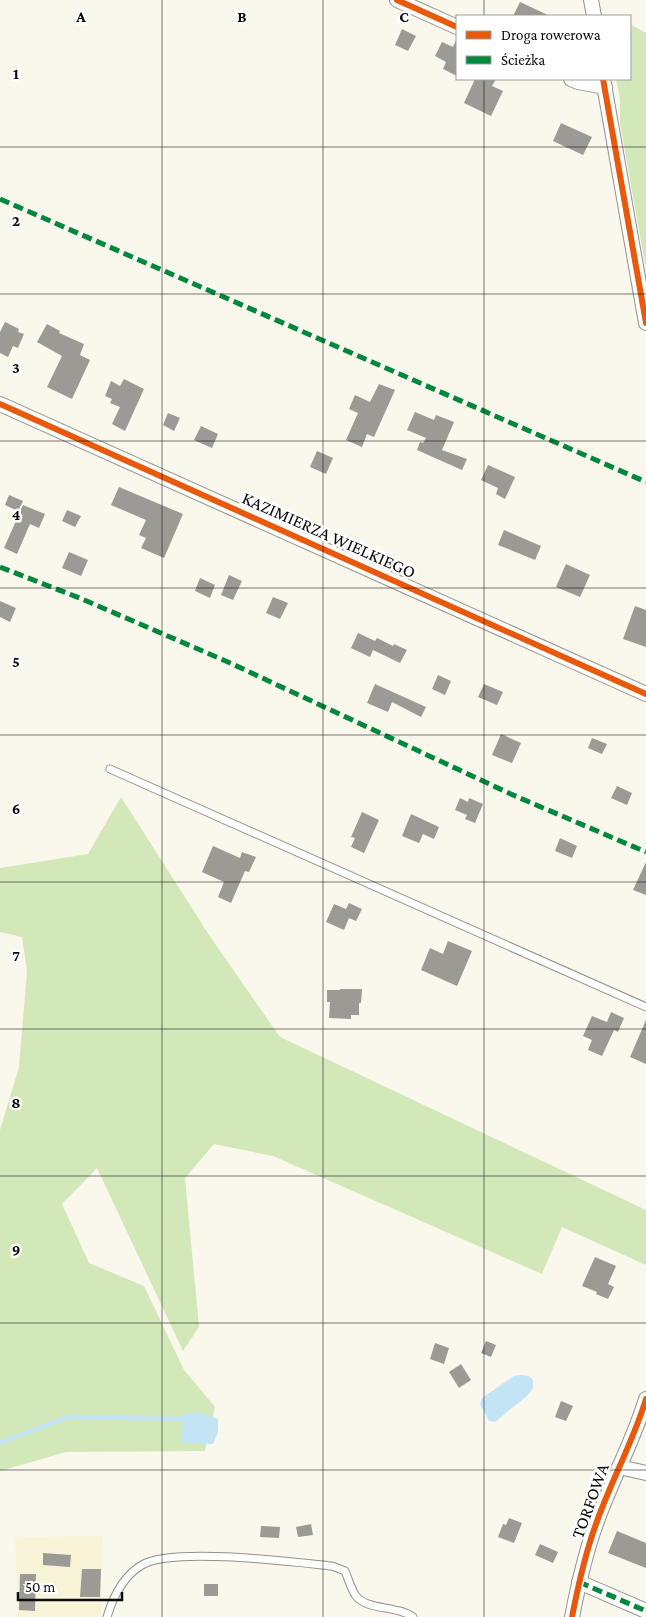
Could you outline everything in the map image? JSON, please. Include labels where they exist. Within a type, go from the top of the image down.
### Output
[{"type":"street","points":[[397,0],[456,27]]},
{"type":"street","points":[[592,0],[594,15]]},
{"type":"street","points":[[573,80],[578,82],[604,83],[646,323]]},
{"type":"street","name":"KAZIMIERZA WIELKIEGO","points":[[0,404],[646,694]]},
{"type":"street","name":"TORFOWA","points":[[572,1617],[579,1582],[595,1524],[640,1420],[646,1399]]},
{"type":"street","points":[[619,1467],[646,1473]]},
{"type":"street","points":[[579,1582],[646,1610]]},
{"type":"lane","points":[[110,769],[646,1006]]},
{"type":"lane","points":[[106,1617],[119,1588],[142,1565],[158,1559],[179,1556],[332,1566],[344,1571],[355,1595],[363,1602],[398,1609],[413,1617]]},
{"type":"shaded area","points":[[102,1536],[101,1617],[18,1617],[15,1537]]},
{"type":"green space","points":[[631,25],[646,33],[646,269],[620,123],[620,99],[616,80],[631,80]]},
{"type":"green space","points":[[121,797],[211,938],[280,1037],[646,1210],[646,1265],[562,1227],[542,1274],[273,1156],[214,1144],[185,1178],[199,1327],[183,1351],[97,1168],[62,1204],[89,1263],[144,1286],[184,1370],[215,1407],[205,1451],[66,1452],[0,1471],[0,1130],[19,1067],[27,971],[22,937],[0,932],[0,868],[88,854]]},
{"type":"water","points":[[514,1376],[529,1376],[533,1380],[533,1388],[528,1395],[495,1422],[489,1421],[480,1404],[482,1398]]},
{"type":"water","points":[[199,1412],[218,1419],[218,1432],[213,1444],[182,1443],[183,1414]]},
{"type":"building","points":[[520,2],[548,15],[514,15]]},
{"type":"building","points":[[402,29],[416,36],[408,51],[395,45]]},
{"type":"building","points":[[456,40],[456,76],[443,69],[446,62],[435,56],[442,42],[453,47]]},
{"type":"building","points":[[475,80],[495,80],[492,86],[503,91],[491,116],[464,103]]},
{"type":"building","points":[[561,123],[592,137],[583,155],[553,141]]},
{"type":"building","points":[[5,322],[19,329],[18,332],[24,334],[18,348],[13,346],[8,357],[0,353],[0,332]]},
{"type":"building","points":[[47,324],[60,331],[59,333],[84,344],[80,355],[90,360],[72,399],[47,387],[62,356],[37,342]]},
{"type":"building","points":[[124,379],[144,389],[125,431],[112,424],[120,407],[110,403],[112,399],[105,396],[111,381],[120,386]]},
{"type":"building","points":[[379,384],[395,390],[374,437],[367,434],[362,447],[346,440],[358,413],[349,409],[355,395],[370,402]]},
{"type":"building","points":[[415,412],[434,420],[436,415],[454,422],[442,450],[467,459],[462,470],[417,450],[420,442],[423,443],[426,438],[407,430]]},
{"type":"building","points":[[168,413],[180,418],[174,431],[163,425]]},
{"type":"building","points":[[201,426],[218,434],[212,448],[194,440]]},
{"type":"building","points":[[317,451],[333,458],[326,474],[310,467]]},
{"type":"building","points":[[488,465],[515,477],[505,499],[496,494],[498,488],[481,480]]},
{"type":"building","points":[[119,487],[183,514],[164,558],[141,548],[146,538],[139,535],[146,520],[111,505]]},
{"type":"building","points":[[9,495],[23,501],[18,511],[5,505]]},
{"type":"building","points":[[23,505],[45,514],[39,528],[30,524],[17,554],[4,548]]},
{"type":"building","points":[[67,510],[81,516],[75,527],[62,521]]},
{"type":"building","points":[[504,530],[541,546],[535,560],[498,545]]},
{"type":"building","points":[[69,552],[88,560],[81,576],[62,568]]},
{"type":"building","points":[[566,564],[590,575],[580,597],[556,587]]},
{"type":"building","points":[[229,575],[242,581],[233,600],[221,595]]},
{"type":"building","points":[[200,578],[215,585],[210,598],[195,591]]},
{"type":"building","points":[[273,597],[288,603],[280,619],[266,613]]},
{"type":"building","points":[[0,601],[16,608],[10,622],[0,617]]},
{"type":"building","points":[[635,606],[646,610],[646,647],[623,639]]},
{"type":"building","points":[[358,633],[375,641],[377,638],[407,650],[400,663],[373,650],[370,657],[351,648]]},
{"type":"building","points":[[438,675],[451,681],[445,695],[432,689]]},
{"type":"building","points":[[375,684],[426,707],[421,717],[392,702],[388,712],[367,703]]},
{"type":"building","points":[[484,684],[503,692],[497,705],[478,697]]},
{"type":"building","points":[[501,734],[521,743],[512,763],[492,755]]},
{"type":"building","points":[[592,738],[607,744],[602,754],[588,748]]},
{"type":"building","points":[[617,786],[632,793],[627,805],[611,798]]},
{"type":"building","points":[[460,798],[468,802],[469,798],[483,804],[475,823],[465,819],[467,815],[455,810]]},
{"type":"building","points":[[362,812],[379,820],[364,853],[351,847],[355,838],[351,837]]},
{"type":"building","points":[[411,814],[439,827],[434,839],[423,834],[419,843],[402,836]]},
{"type":"building","points":[[560,838],[577,846],[572,858],[555,851]]},
{"type":"building","points":[[213,846],[240,858],[242,852],[256,857],[249,872],[245,871],[231,903],[218,897],[224,882],[202,872]]},
{"type":"building","points":[[646,862],[646,895],[633,890]]},
{"type":"building","points":[[349,903],[362,909],[356,921],[349,918],[344,930],[326,922],[334,904],[346,909]]},
{"type":"building","points":[[448,941],[472,951],[457,986],[421,970],[430,948],[443,954]]},
{"type":"building","points":[[362,989],[359,1015],[351,1015],[351,1019],[329,1018],[330,1002],[327,1002],[327,990]]},
{"type":"building","points":[[611,1012],[624,1018],[618,1032],[614,1030],[602,1056],[588,1050],[592,1040],[583,1036],[592,1016],[607,1022]]},
{"type":"building","points":[[646,1020],[646,1064],[630,1057]]},
{"type":"building","points":[[595,1257],[616,1266],[608,1284],[614,1287],[608,1299],[582,1286]]},
{"type":"building","points":[[486,1341],[496,1345],[491,1357],[481,1353]]},
{"type":"building","points":[[435,1343],[449,1348],[444,1364],[430,1359]]},
{"type":"building","points":[[461,1364],[471,1380],[459,1388],[449,1372]]},
{"type":"building","points":[[561,1401],[573,1406],[566,1421],[555,1417]]},
{"type":"building","points":[[509,1518],[522,1523],[514,1543],[498,1537],[503,1524],[506,1525]]},
{"type":"building","points":[[311,1524],[313,1535],[298,1537],[296,1527]]},
{"type":"building","points":[[261,1526],[280,1527],[279,1538],[260,1537]]},
{"type":"building","points":[[617,1531],[646,1543],[646,1568],[608,1553]]},
{"type":"building","points":[[540,1544],[558,1552],[553,1563],[535,1555]]},
{"type":"building","points":[[43,1553],[71,1555],[70,1567],[43,1565]]},
{"type":"building","points":[[82,1569],[101,1569],[100,1597],[80,1597]]},
{"type":"building","points":[[20,1574],[36,1574],[35,1611],[19,1610]]},
{"type":"building","points":[[204,1584],[218,1584],[218,1596],[204,1596]]},
{"type":"waterway","points":[[0,1443],[68,1417],[182,1419]]},
{"type":"marked path","points":[[0,199],[646,482]]},
{"type":"marked path","points":[[0,567],[82,599],[228,662],[513,795],[646,852]]},
{"type":"marked path","points":[[579,1582],[646,1611]]},
{"type":"cycle path","points":[[397,0],[456,27]]},
{"type":"cycle path","points":[[603,80],[646,323]]},
{"type":"cycle path","points":[[0,404],[646,694]]},
{"type":"cycle path","points":[[572,1617],[592,1535],[608,1492],[635,1431],[646,1399]]}]
